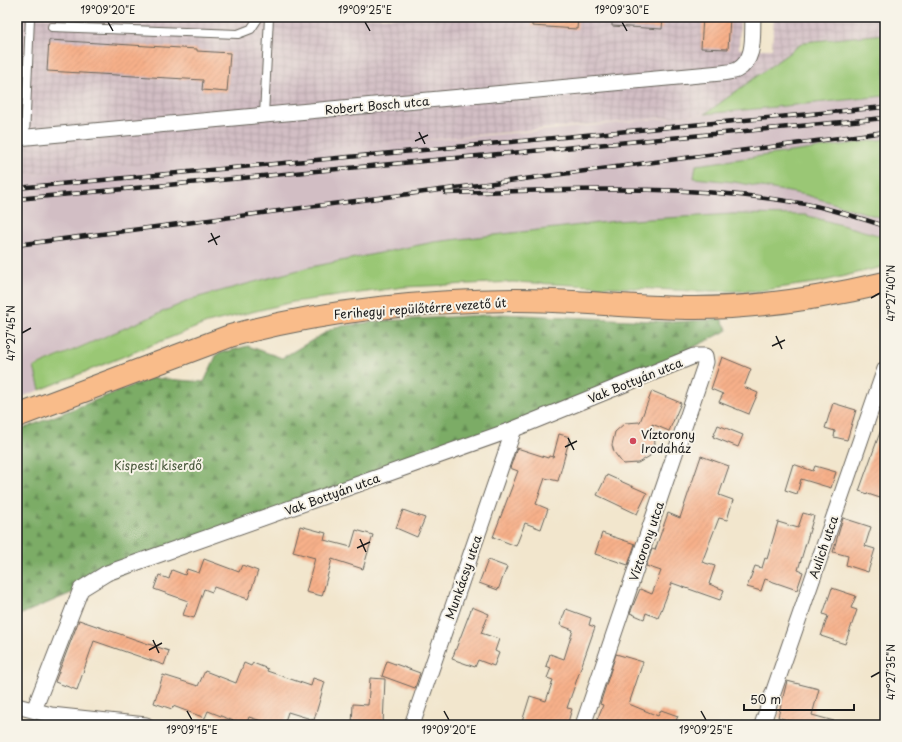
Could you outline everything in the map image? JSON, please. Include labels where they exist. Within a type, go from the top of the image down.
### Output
[{"type":"main road","name":"Ferihegyi repülőtérre vezető út","points":[[17,416],[230,336],[273,325],[352,311],[467,302],[518,300],[695,308],[755,306],[844,293],[885,283]]},
{"type":"street","name":"Robert Bosch utca","points":[[21,138],[706,75],[737,70],[748,60],[752,47],[753,17]]},
{"type":"street","name":"Vak Bottyán utca","points":[[34,710],[81,589],[107,573],[514,429],[694,356],[705,356]]},
{"type":"street","name":"Víztorony utca","points":[[583,725],[706,362],[705,356]]},
{"type":"street","name":"Aulich utca","points":[[762,725],[885,368]]},
{"type":"street","name":"Munkácsy utca","points":[[412,725],[514,429]]},
{"type":"street","points":[[17,706],[51,714],[146,725]]},
{"type":"lane","points":[[21,138],[30,17]]},
{"type":"lane","points":[[52,27],[238,34],[252,29],[259,17]]},
{"type":"lane","points":[[264,115],[269,17]]},
{"type":"shaded area","points":[[17,17],[740,17],[739,49],[772,49],[774,17],[885,17],[885,34],[804,42],[705,114],[285,153],[17,175]]},
{"type":"shaded area","points":[[885,96],[885,139],[799,152],[694,178],[733,182],[806,195],[885,219],[885,237],[805,215],[733,214],[616,221],[434,242],[306,268],[195,298],[34,366],[40,390],[17,399],[17,175],[548,130]]},
{"type":"green space","points":[[885,34],[885,96],[705,114],[804,42]]},
{"type":"green space","points":[[885,139],[885,219],[806,195],[734,182],[694,178],[696,165]]},
{"type":"green space","points":[[733,214],[805,215],[885,237],[885,277],[882,267],[820,282],[758,291],[694,291],[513,282],[404,287],[293,302],[207,323],[40,390],[34,367],[195,298],[306,268],[434,242],[616,221]]},
{"type":"green space","name":"Kispesti kiserdő","points":[[502,314],[675,322],[721,319],[728,330],[688,350],[658,370],[81,589],[17,616],[17,431],[152,378],[204,382],[217,354],[248,346],[282,358],[335,327],[381,321]]},
{"type":"building","points":[[532,17],[578,17],[577,29],[532,26]]},
{"type":"building","points":[[612,17],[663,17],[662,29],[612,26]]},
{"type":"building","points":[[703,17],[730,17],[728,49],[701,48]]},
{"type":"building","points":[[49,40],[197,49],[197,51],[230,53],[227,92],[202,90],[203,80],[47,71]]},
{"type":"building","points":[[722,357],[751,369],[744,387],[758,393],[749,414],[719,402],[723,394],[711,389]]},
{"type":"building","points":[[652,391],[681,403],[669,431],[652,424],[655,443],[650,456],[638,463],[623,464],[614,452],[612,445],[615,432],[625,423],[640,422]]},
{"type":"building","points":[[833,403],[856,410],[847,440],[834,437],[835,431],[825,428]]},
{"type":"building","points":[[883,424],[885,424],[885,484],[880,498],[859,491]]},
{"type":"building","points":[[718,425],[743,435],[738,447],[713,437]]},
{"type":"building","points":[[559,434],[570,437],[558,481],[545,478],[536,504],[548,509],[541,529],[525,523],[516,546],[493,537],[518,471],[510,468],[517,448],[548,458],[549,456],[553,457]]},
{"type":"building","points":[[701,456],[729,466],[719,495],[733,500],[727,520],[719,518],[702,562],[715,566],[709,584],[724,590],[720,600],[672,583],[658,618],[646,613],[644,619],[630,613],[640,589],[652,594],[661,571],[646,566],[652,549],[655,550],[668,513],[680,518]]},
{"type":"building","points":[[793,464],[813,471],[815,466],[836,472],[831,488],[801,479],[797,494],[785,490]]},
{"type":"building","points":[[607,475],[647,493],[637,514],[597,495]]},
{"type":"building","points":[[403,510],[425,518],[417,537],[396,528]]},
{"type":"building","points":[[803,513],[814,516],[798,570],[803,572],[797,590],[765,579],[761,591],[747,587],[755,566],[762,568],[765,558],[767,559],[778,522],[798,528]]},
{"type":"building","points":[[843,518],[871,527],[865,546],[875,549],[868,572],[846,565],[848,556],[833,552]]},
{"type":"building","points":[[300,526],[326,533],[324,540],[351,547],[356,530],[373,535],[363,569],[332,559],[322,596],[306,592],[315,558],[293,552]]},
{"type":"building","points":[[602,533],[635,544],[628,565],[595,554]]},
{"type":"building","points":[[204,559],[239,572],[242,565],[258,571],[248,599],[214,587],[212,592],[204,589],[194,618],[183,615],[188,601],[154,589],[159,575],[169,579],[172,570],[185,575],[187,569],[199,573]]},
{"type":"building","points":[[488,560],[507,567],[498,590],[479,583]]},
{"type":"building","points":[[832,588],[856,596],[851,608],[857,610],[845,644],[821,636],[828,616],[823,614]]},
{"type":"building","points":[[472,607],[489,614],[481,633],[499,639],[495,651],[499,653],[494,666],[478,660],[475,667],[452,659]]},
{"type":"building","points":[[566,609],[591,618],[589,625],[595,627],[567,708],[572,709],[567,725],[521,725],[530,696],[546,701],[553,680],[547,678],[551,668],[546,666],[550,654],[564,659],[573,630],[560,625]]},
{"type":"building","points":[[79,620],[169,651],[164,665],[94,641],[77,690],[55,682]]},
{"type":"building","points":[[616,654],[643,662],[629,704],[658,716],[661,710],[678,716],[675,723],[679,725],[595,725],[603,705],[600,704]]},
{"type":"building","points":[[387,661],[420,673],[415,688],[382,676]]},
{"type":"building","points":[[244,663],[251,666],[253,663],[268,669],[267,671],[311,686],[313,678],[325,682],[314,720],[288,712],[284,725],[274,725],[249,717],[246,725],[244,725],[208,711],[205,718],[173,706],[172,709],[154,703],[163,675],[198,686],[205,671],[236,683]]},
{"type":"building","points":[[370,678],[385,679],[383,725],[352,725],[353,704],[368,705]]},
{"type":"building","points":[[787,681],[819,689],[812,715],[834,721],[833,725],[802,725],[778,717]]},
{"type":"railway","points":[[17,188],[885,107]]},
{"type":"railway","points":[[17,199],[885,118]]},
{"type":"railway","points":[[17,245],[885,132]]},
{"type":"railway","points":[[446,193],[536,190],[671,190],[716,193],[761,197],[806,204],[836,211],[885,226]]},
{"type":"place","name":"Víztorony Irodaház","points":[[633,441]]}]
